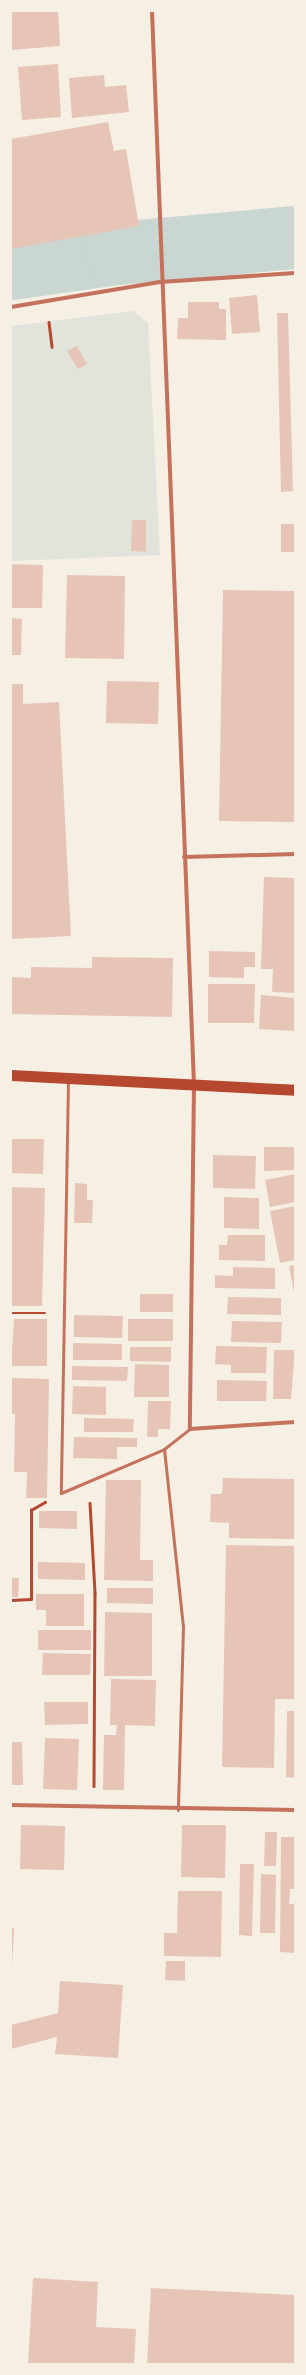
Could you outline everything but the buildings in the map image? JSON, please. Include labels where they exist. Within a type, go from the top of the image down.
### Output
[{"type":"highway","points":[[11,1075],[295,1090]]},
{"type":"street","points":[[152,11],[162,269],[160,282],[194,1085],[190,1429],[295,1422]]},
{"type":"street","points":[[11,307],[160,282],[295,273]]},
{"type":"street","points":[[184,857],[295,854]]},
{"type":"street","points":[[11,1805],[93,1806],[178,1810],[295,1810]]},
{"type":"lane","points":[[68,1078],[61,1314],[61,1493],[89,1479],[164,1449],[190,1429]]},
{"type":"lane","points":[[164,1449],[183,1627],[178,1810]]},
{"type":"path","points":[[46,302],[52,347]]},
{"type":"path","points":[[11,1313],[61,1314]]},
{"type":"path","points":[[89,1479],[95,1601],[93,1806]]},
{"type":"path","points":[[11,1600],[31,1599],[31,1510],[61,1493]]},
{"type":"shaded area","points":[[133,311],[148,323],[160,555],[11,561],[11,326]]},
{"type":"waterway","points":[[11,268],[116,253],[295,237]]}]
